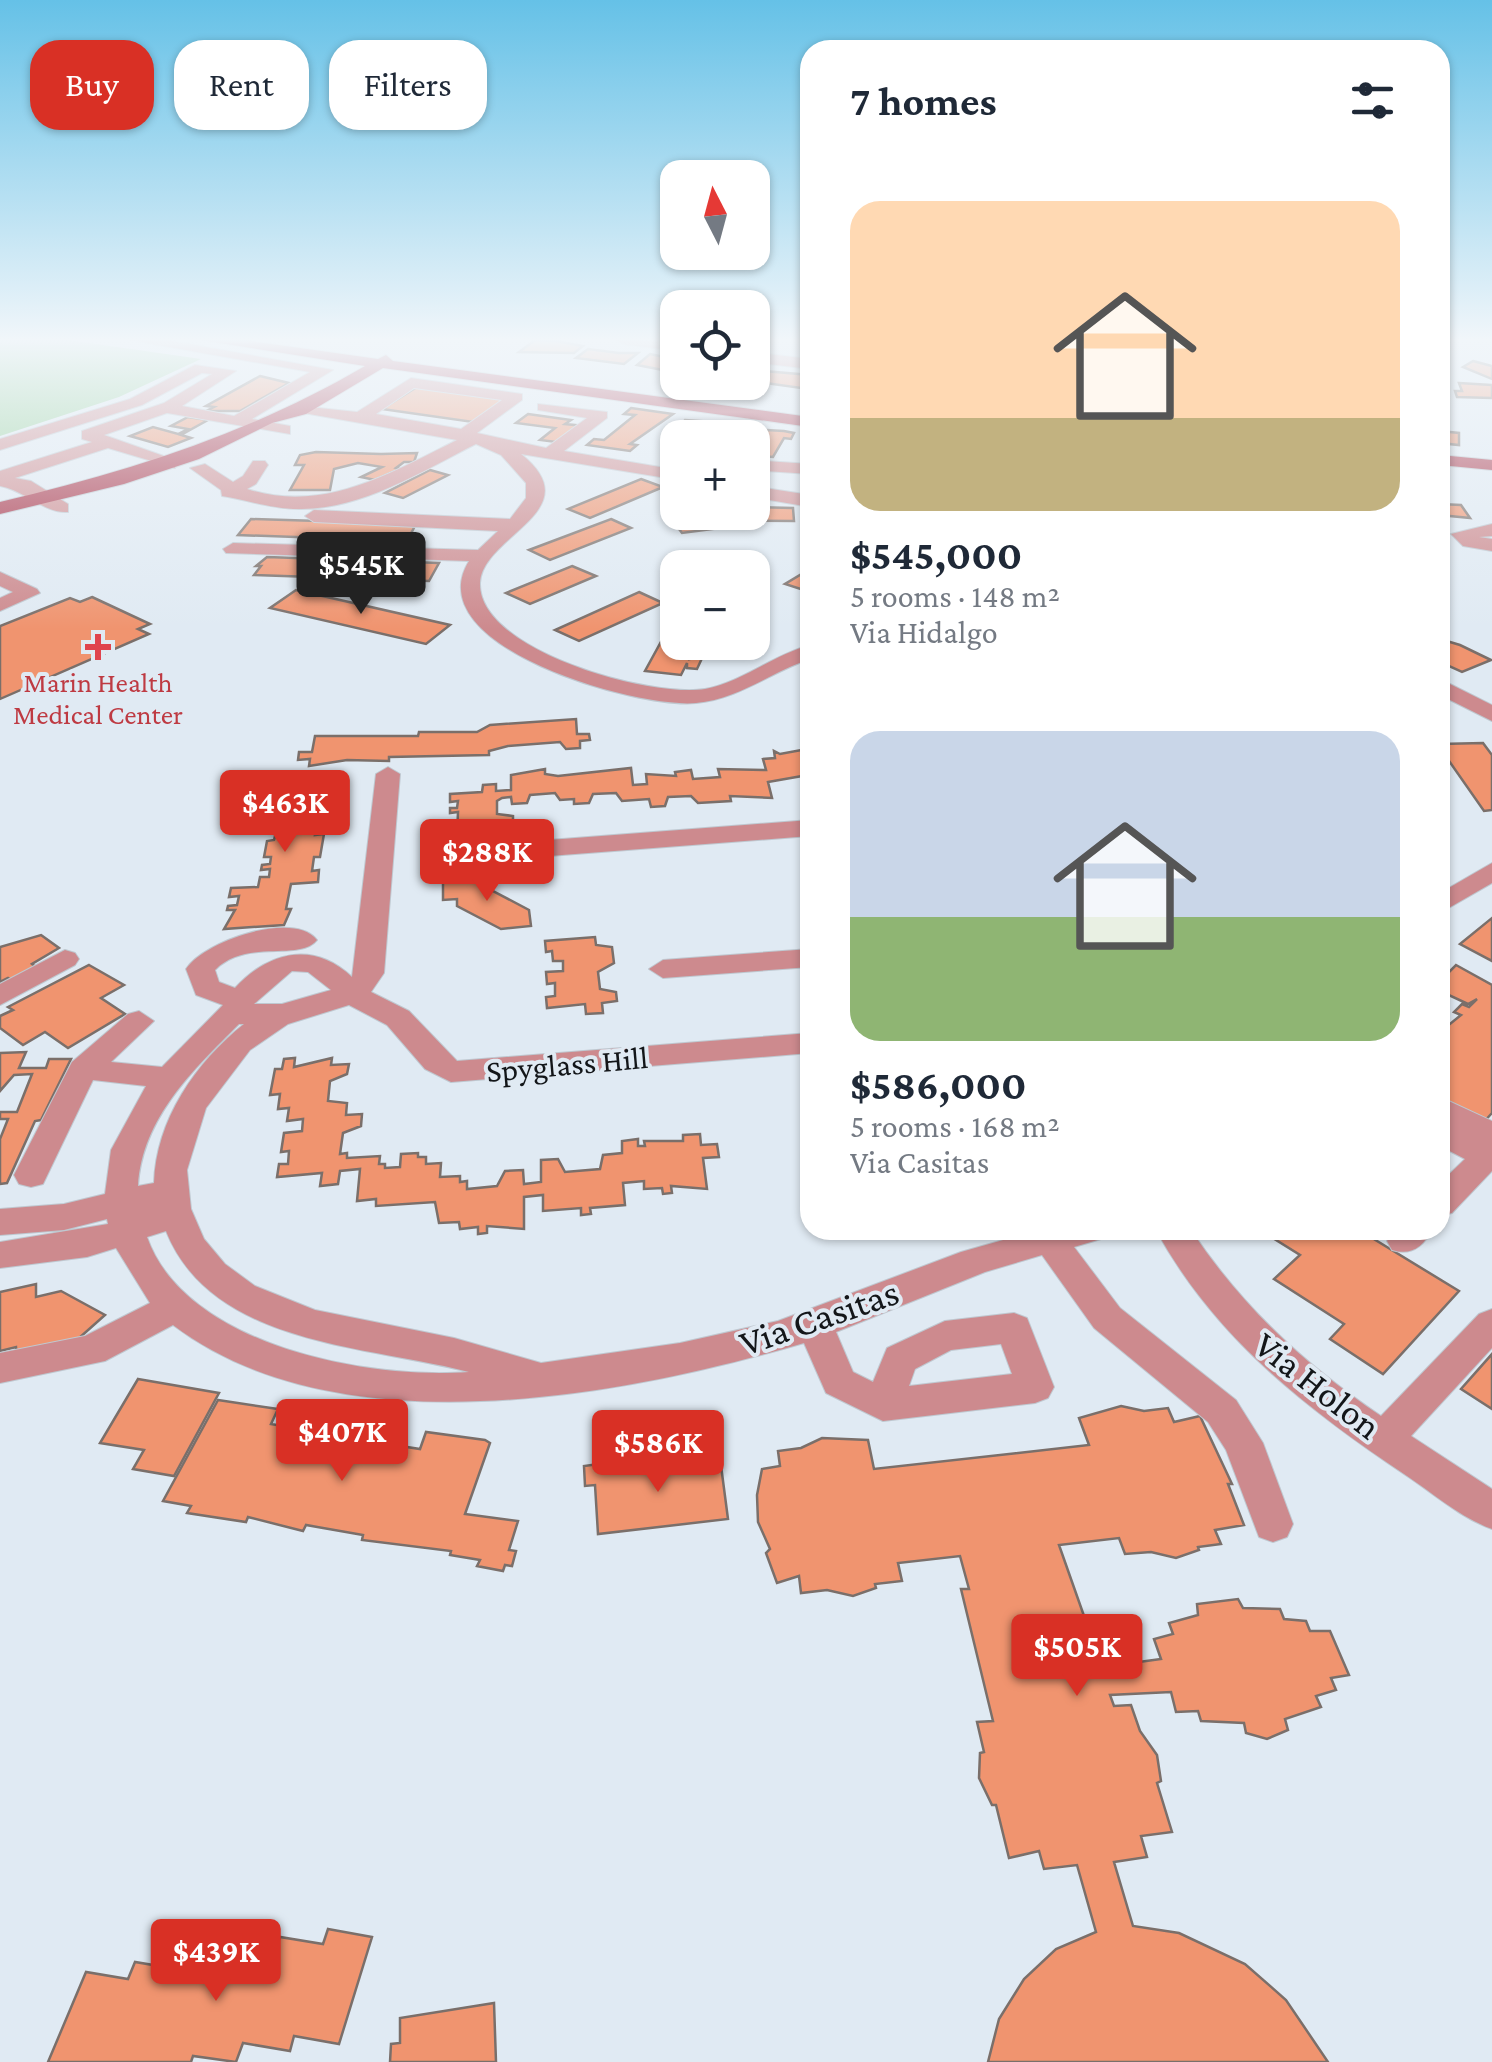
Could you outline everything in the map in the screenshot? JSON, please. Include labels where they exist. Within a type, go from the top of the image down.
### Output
[{"type":"main road","points":[[0,523],[169,464],[221,436]]},
{"type":"main road","points":[[0,508],[55,503],[199,468],[270,436]]},
{"type":"main road","points":[[1450,461],[1492,465]]},
{"type":"main road","points":[[1450,470],[1492,474]]},
{"type":"street","points":[[0,445],[30,436]]},
{"type":"street","points":[[0,462],[83,436]]},
{"type":"street","points":[[92,436],[169,464]]},
{"type":"street","points":[[460,436],[548,456],[660,472]]},
{"type":"street","points":[[548,456],[574,436]]},
{"type":"street","points":[[199,468],[228,492],[298,506],[340,500],[471,438],[514,456],[532,477],[534,503],[482,556],[470,582],[471,596],[492,626],[550,662],[616,687],[662,696],[712,695],[800,656]]},
{"type":"street","points":[[0,479],[113,441]]},
{"type":"street","points":[[25,485],[137,450]]},
{"type":"street","points":[[594,463],[660,464]]},
{"type":"street","points":[[228,492],[250,480],[259,465]]},
{"type":"street","points":[[770,466],[800,468]]},
{"type":"street","points":[[0,479],[25,485],[55,503]]},
{"type":"street","points":[[770,494],[800,499]]},
{"type":"street","points":[[276,515],[400,519],[438,526],[515,525]]},
{"type":"street","points":[[1492,530],[1460,534],[1470,542],[1492,546]]},
{"type":"street","points":[[233,548],[482,556]]},
{"type":"street","points":[[0,578],[30,593],[0,605]]},
{"type":"street","points":[[1450,691],[1492,714]]},
{"type":"street","points":[[303,940],[248,941],[225,947],[200,969],[200,980],[236,1008],[278,1013],[353,995],[370,973],[388,774]]},
{"type":"street","points":[[549,848],[800,829]]},
{"type":"street","points":[[1450,898],[1492,871]]},
{"type":"street","points":[[0,996],[65,959]]},
{"type":"street","points":[[663,970],[800,959]]},
{"type":"street","points":[[125,1219],[122,1183],[130,1145],[166,1078],[236,1008],[251,983],[269,969],[294,962],[318,966],[336,975],[353,995]]},
{"type":"street","name":"Spyglass Hill","points":[[353,995],[398,1018],[436,1062],[451,1072],[800,1044]]},
{"type":"street","points":[[0,1255],[50,1251],[173,1203],[170,1162],[190,1110],[221,1061],[278,1013]]},
{"type":"street","points":[[31,1175],[83,1069],[139,1020]]},
{"type":"street","points":[[83,1069],[166,1078]]},
{"type":"street","points":[[1450,1116],[1490,1147]]},
{"type":"street","points":[[1450,1135],[1490,1147]]},
{"type":"street","points":[[1450,1193],[1490,1147]]},
{"type":"street","name":"Via Casitas","points":[[173,1203],[195,1254],[218,1278],[246,1297],[291,1318],[468,1356],[543,1378]]},
{"type":"street","points":[[0,1222],[64,1217],[125,1219]]},
{"type":"street","name":"Via Casitas","points":[[125,1219],[150,1278],[176,1306],[209,1331],[261,1356],[329,1375],[415,1389],[459,1389],[634,1368],[815,1325],[977,1261],[1050,1240]]},
{"type":"street","points":[[1050,1240],[1107,1318],[1222,1411],[1243,1443],[1274,1524]]},
{"type":"street","name":"Via Holon","points":[[1179,1240],[1234,1316],[1280,1360],[1492,1512]]},
{"type":"street","points":[[0,1368],[92,1350],[176,1306]]},
{"type":"street","points":[[1384,1438],[1492,1324]]},
{"type":"street","points":[[815,1325],[839,1382],[884,1405]]},
{"type":"building","points":[[131,436],[191,438],[168,447]]},
{"type":"building","points":[[545,436],[572,436],[564,443],[540,440]]},
{"type":"building","points":[[641,436],[630,444],[637,445],[630,451],[587,445],[594,439]]},
{"type":"building","points":[[770,436],[792,436],[784,438],[773,457]]},
{"type":"building","points":[[1450,436],[1459,436],[1459,445],[1450,444]]},
{"type":"building","points":[[417,453],[414,462],[404,462],[396,468],[400,469],[375,480],[361,477],[382,467],[358,463],[334,469],[330,490],[290,490],[304,465],[295,465],[300,455]]},
{"type":"building","points":[[430,470],[448,475],[403,498],[385,493]]},
{"type":"building","points":[[641,479],[660,486],[590,518],[568,509]]},
{"type":"building","points":[[1450,504],[1461,505],[1470,518],[1450,516]]},
{"type":"building","points":[[770,507],[793,508],[794,521],[770,521]]},
{"type":"building","points":[[251,519],[416,524],[407,541],[238,535]]},
{"type":"building","points":[[611,519],[631,528],[550,560],[529,550]]},
{"type":"building","points":[[267,557],[439,563],[429,581],[254,575],[261,566],[256,566]]},
{"type":"building","points":[[572,566],[596,576],[530,604],[506,593]]},
{"type":"building","points":[[800,575],[800,589],[785,584]]},
{"type":"building","points":[[296,590],[450,625],[426,644],[270,608]]},
{"type":"building","points":[[639,592],[660,602],[579,641],[555,630]]},
{"type":"building","points":[[92,597],[150,624],[138,629],[149,634],[0,699],[0,626],[70,598],[80,602]]},
{"type":"building","points":[[1450,642],[1491,660],[1462,672],[1450,667]]},
{"type":"building","points":[[660,644],[660,660],[701,660],[697,669],[687,668],[687,663],[681,675],[645,671]]},
{"type":"building","points":[[576,719],[577,734],[589,734],[590,740],[580,741],[580,748],[566,749],[560,742],[508,746],[489,751],[489,755],[389,757],[389,761],[347,760],[309,766],[310,759],[298,760],[299,752],[312,752],[315,736],[418,736],[419,732],[477,732],[490,725]]},
{"type":"building","points":[[1483,743],[1492,755],[1492,810],[1484,811],[1450,762],[1450,744]]},
{"type":"building","points":[[800,750],[800,776],[768,782],[772,798],[730,796],[731,801],[698,803],[691,796],[668,797],[665,806],[651,807],[649,799],[622,801],[616,793],[593,794],[589,803],[574,804],[574,799],[560,800],[555,793],[530,795],[527,803],[512,804],[511,797],[502,798],[497,801],[497,814],[513,816],[513,831],[498,835],[498,850],[513,851],[513,859],[498,860],[498,868],[483,869],[483,861],[449,864],[449,855],[457,855],[457,847],[449,848],[449,836],[457,835],[458,812],[450,813],[450,808],[457,808],[458,801],[450,802],[450,794],[482,792],[483,785],[496,784],[496,791],[511,790],[511,775],[545,769],[545,774],[558,776],[631,768],[633,785],[647,784],[646,774],[676,776],[675,772],[691,770],[693,779],[720,777],[718,769],[766,770],[763,759],[775,758],[774,751],[780,754]]},
{"type":"building","points":[[331,777],[330,787],[322,788],[320,800],[329,800],[325,821],[318,821],[315,835],[324,834],[320,857],[314,857],[312,871],[319,870],[318,882],[291,884],[286,909],[291,909],[284,925],[224,929],[235,910],[227,910],[228,906],[237,905],[239,896],[229,897],[231,888],[258,887],[260,877],[269,877],[270,869],[261,870],[262,865],[270,864],[271,857],[264,857],[267,841],[274,840],[276,832],[268,833],[268,829],[277,829],[278,821],[271,822],[274,806],[280,806],[282,798],[275,798],[283,787],[276,788],[278,781]]},
{"type":"building","points":[[472,880],[529,910],[531,926],[501,929],[457,906],[457,899],[443,900],[443,882]]},
{"type":"building","points":[[1492,918],[1492,961],[1460,944]]},
{"type":"building","points":[[41,935],[59,948],[32,964],[37,968],[13,981],[8,978],[0,982],[0,947]]},
{"type":"building","points":[[595,937],[596,945],[612,947],[614,963],[598,972],[600,989],[616,992],[617,1001],[602,1003],[603,1013],[586,1014],[585,1004],[547,1008],[546,997],[555,996],[555,983],[547,984],[546,972],[563,971],[563,961],[553,961],[552,951],[546,952],[545,941]]},
{"type":"building","points":[[89,965],[124,985],[101,998],[125,1014],[68,1048],[45,1032],[23,1045],[0,1028],[0,1016],[13,1010],[8,1007]]},
{"type":"building","points":[[1456,965],[1492,985],[1492,1113],[1482,1124],[1450,1108],[1450,1024],[1461,1015],[1454,1012],[1462,1004],[1469,1007],[1477,999],[1468,1004],[1450,996],[1450,971]]},
{"type":"building","points":[[26,1052],[19,1068],[46,1068],[49,1059],[71,1059],[41,1120],[35,1121],[7,1183],[0,1184],[0,1139],[8,1119],[0,1119],[0,1112],[17,1112],[32,1074],[14,1075],[0,1091],[0,1053]]},
{"type":"building","points":[[295,1058],[294,1067],[332,1058],[331,1065],[349,1064],[347,1074],[330,1081],[328,1101],[347,1103],[346,1115],[362,1114],[361,1126],[343,1133],[340,1154],[347,1153],[347,1158],[380,1156],[379,1164],[385,1164],[385,1168],[400,1167],[401,1154],[418,1153],[418,1157],[426,1157],[426,1164],[441,1163],[440,1177],[460,1176],[460,1182],[467,1181],[467,1189],[497,1186],[505,1171],[523,1170],[524,1184],[541,1182],[541,1160],[558,1159],[565,1172],[600,1169],[603,1155],[622,1153],[622,1141],[638,1139],[638,1146],[645,1146],[644,1141],[683,1141],[683,1135],[700,1134],[701,1145],[717,1144],[719,1157],[703,1158],[707,1189],[671,1186],[672,1193],[663,1194],[662,1188],[644,1189],[644,1181],[623,1183],[625,1205],[590,1208],[591,1214],[581,1215],[581,1208],[543,1211],[543,1195],[524,1197],[524,1229],[487,1226],[487,1233],[478,1234],[478,1227],[460,1229],[459,1222],[439,1223],[435,1202],[376,1206],[376,1199],[357,1201],[360,1169],[340,1171],[338,1184],[320,1186],[322,1173],[277,1177],[279,1164],[288,1164],[289,1151],[281,1152],[284,1133],[302,1131],[303,1119],[287,1121],[289,1108],[278,1109],[280,1094],[270,1095],[275,1069],[282,1069],[284,1059]]},
{"type":"building","points":[[1276,1240],[1375,1240],[1459,1291],[1383,1374],[1330,1339],[1344,1324],[1274,1279],[1300,1255]]},
{"type":"building","points":[[36,1284],[36,1297],[61,1291],[105,1315],[69,1347],[17,1360],[16,1347],[0,1351],[0,1292]]},
{"type":"building","points":[[1492,1354],[1492,1409],[1461,1389]]},
{"type":"building","points":[[138,1379],[219,1393],[174,1476],[133,1469],[144,1450],[100,1443]]},
{"type":"building","points":[[218,1400],[278,1409],[271,1424],[330,1434],[336,1421],[361,1425],[356,1439],[420,1449],[426,1432],[485,1440],[490,1443],[465,1514],[518,1521],[509,1550],[516,1551],[512,1566],[505,1565],[503,1571],[477,1566],[480,1560],[450,1555],[451,1551],[362,1540],[363,1535],[306,1525],[303,1531],[248,1517],[246,1522],[187,1513],[191,1506],[163,1501]]},
{"type":"building","points":[[1121,1406],[1144,1411],[1168,1408],[1174,1422],[1200,1416],[1232,1484],[1228,1484],[1244,1525],[1215,1530],[1221,1544],[1198,1547],[1199,1550],[1176,1558],[1151,1552],[1125,1554],[1119,1538],[1059,1545],[1102,1667],[1161,1659],[1154,1639],[1173,1634],[1169,1623],[1198,1615],[1197,1604],[1238,1599],[1243,1608],[1280,1609],[1284,1619],[1306,1621],[1310,1631],[1330,1631],[1349,1675],[1331,1678],[1336,1690],[1316,1696],[1321,1707],[1285,1719],[1288,1730],[1267,1739],[1246,1733],[1244,1723],[1201,1721],[1198,1711],[1176,1712],[1171,1692],[1110,1695],[1114,1706],[1131,1705],[1140,1731],[1157,1755],[1161,1781],[1157,1783],[1172,1832],[1141,1836],[1147,1857],[1114,1862],[1133,1926],[1179,1933],[1245,1964],[1286,2000],[1328,2062],[988,2062],[999,2019],[1024,1979],[1056,1949],[1096,1932],[1077,1865],[1044,1869],[1039,1851],[1009,1858],[996,1805],[992,1805],[979,1778],[980,1753],[984,1752],[977,1722],[993,1721],[961,1589],[969,1589],[960,1556],[898,1563],[902,1581],[875,1584],[876,1588],[853,1596],[827,1590],[801,1593],[799,1576],[777,1583],[766,1553],[770,1549],[758,1522],[757,1495],[762,1469],[780,1466],[778,1451],[801,1448],[822,1438],[868,1440],[874,1469],[1089,1445],[1079,1418]]},
{"type":"building","points":[[720,1458],[728,1519],[598,1534],[595,1485],[585,1486],[584,1466],[599,1464],[599,1471]]},
{"type":"building","points":[[328,1929],[372,1937],[339,2044],[294,2036],[290,2051],[243,2043],[236,2062],[193,2056],[191,2062],[48,2062],[86,1972],[128,1979],[135,1962],[177,1969],[183,1953],[226,1961],[232,1946],[274,1953],[280,1937],[323,1944]]},
{"type":"building","points":[[494,2003],[496,2062],[390,2062],[391,2044],[400,2043],[400,2018]]},
{"type":"place","name":"Marin Health Medical Center","points":[[98,647]]}]
